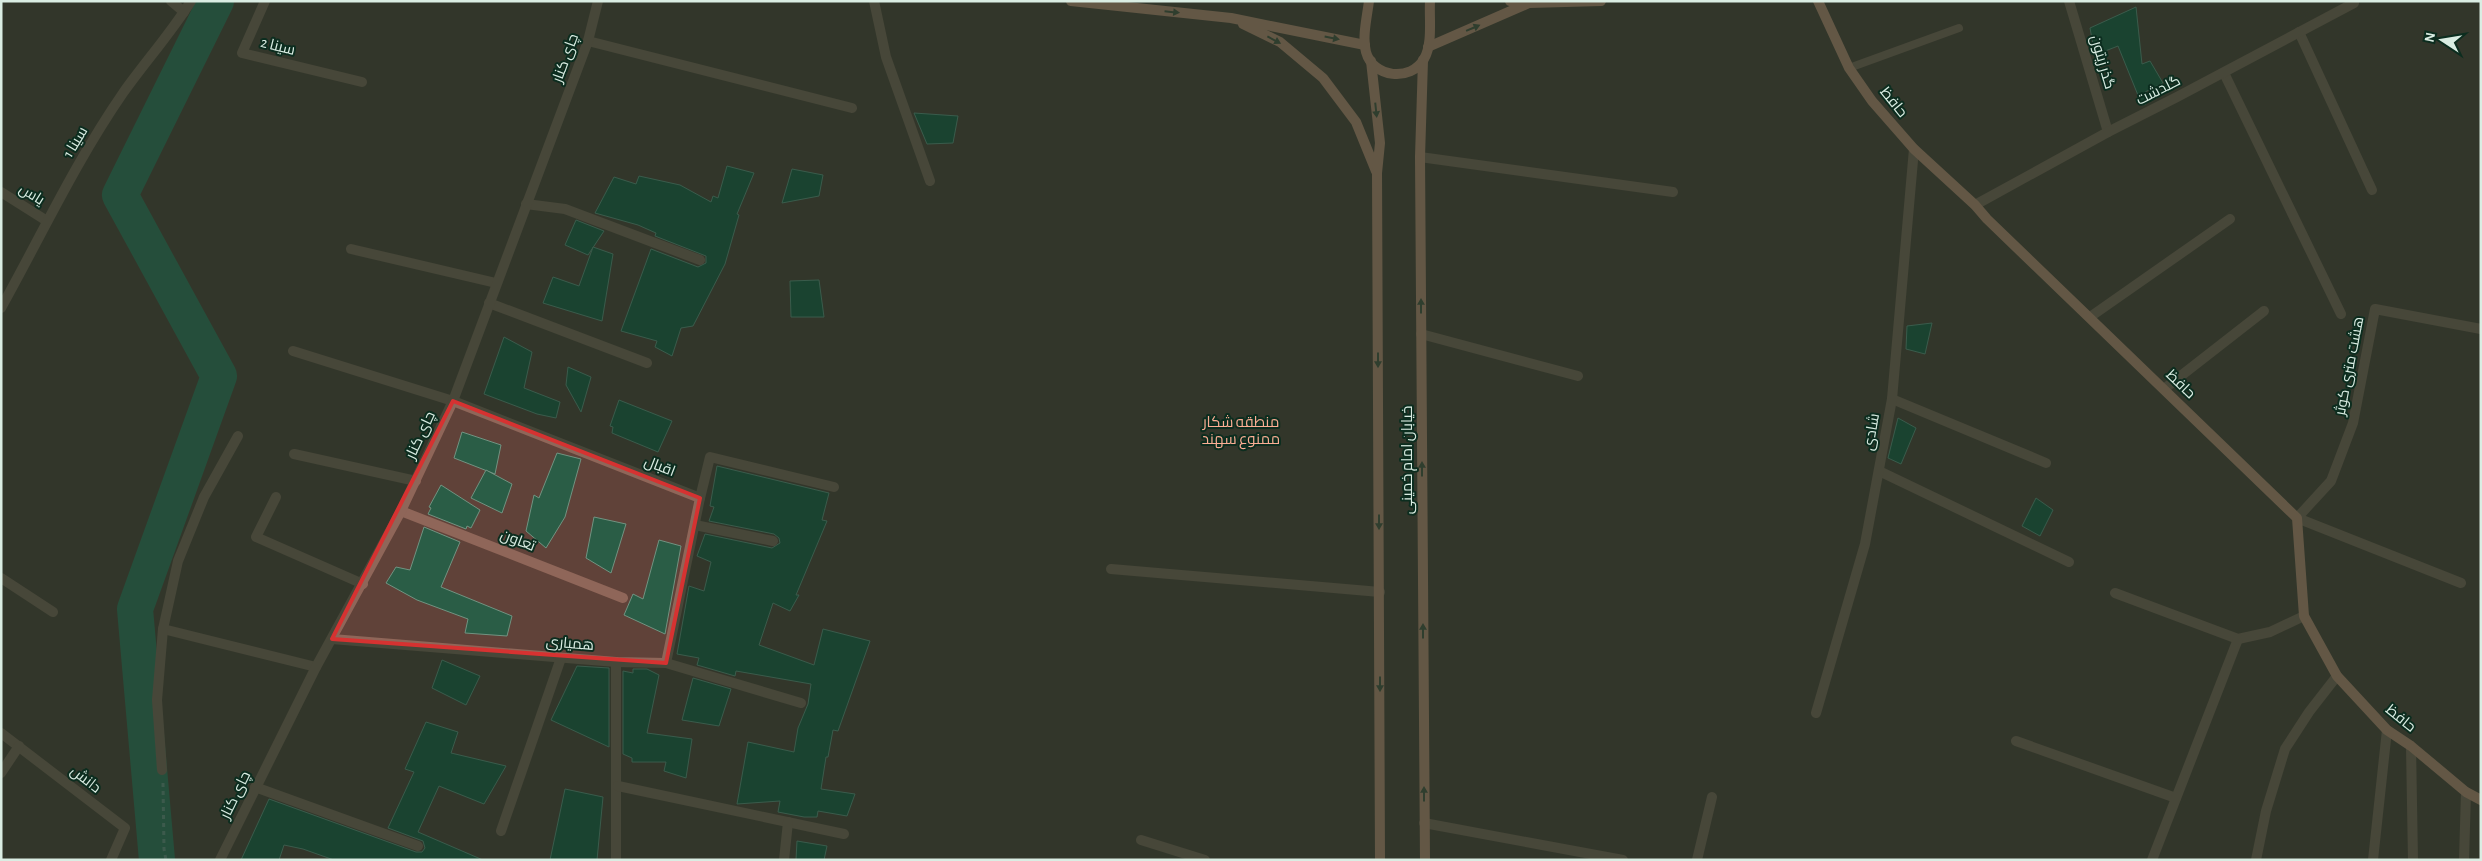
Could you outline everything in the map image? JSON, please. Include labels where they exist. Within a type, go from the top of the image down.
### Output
[{"type":"main road","points":[[1071,1],[1231,18],[1365,44],[1369,1]]},
{"type":"main road","name":"خیابان امام خمینی","points":[[1425,860],[1420,157],[1424,60],[1428,47],[1430,1]]},
{"type":"main road","points":[[1510,1],[1529,3],[1601,1]]},
{"type":"main road","name":"حافظ","points":[[1818,1],[1849,68],[1872,101],[1914,150],[1975,205],[1987,219],[2164,388],[2296,518],[2304,616],[2337,676],[2387,730],[2411,746],[2466,792],[2481,800]]},
{"type":"main road","points":[[1428,47],[1529,3]]},
{"type":"main road","points":[[1231,18],[1280,42],[1323,78],[1356,122],[1377,173]]},
{"type":"main road","name":"خیابان امام خمینی","points":[[1365,44],[1366,54],[1371,61],[1380,143],[1377,173],[1380,860]]},
{"type":"main road","points":[[1371,61],[1387,74],[1398,75],[1408,73],[1424,60]]},
{"type":"street","points":[[171,1],[184,12]]},
{"type":"street","name":"سینا 1","points":[[1,308],[46,220],[85,152],[123,93],[191,1]]},
{"type":"street","name":"سینا 2","points":[[265,1],[242,52],[362,82]]},
{"type":"street","name":"چای کنار","points":[[220,860],[316,667],[402,511],[453,400],[588,41],[598,1]]},
{"type":"street","points":[[874,1],[886,57],[930,181]]},
{"type":"street","name":"گذر زیتون","points":[[2069,1],[2108,132]]},
{"type":"street","name":"گلدشت","points":[[1975,205],[2108,132],[2224,73],[2354,3]]},
{"type":"street","points":[[2299,32],[2372,190]]},
{"type":"street","points":[[588,41],[852,108]]},
{"type":"street","points":[[2224,73],[2341,314]]},
{"type":"street","name":"شادی","points":[[1816,713],[1865,544],[1892,399],[1914,150]]},
{"type":"street","points":[[1420,157],[1672,192]]},
{"type":"street","name":"یاس","points":[[1,192],[46,220]]},
{"type":"street","points":[[526,204],[565,209],[700,260]]},
{"type":"street","points":[[2090,317],[2230,219]]},
{"type":"street","points":[[351,249],[496,283]]},
{"type":"street","points":[[489,303],[647,363]]},
{"type":"street","name":"هشت متری کوثر","points":[[2296,518],[2331,481],[2353,423],[2375,309],[2481,329]]},
{"type":"street","points":[[2164,388],[2264,311]]},
{"type":"street","points":[[1421,334],[1578,376]]},
{"type":"street","name":"اقبال","points":[[293,351],[453,400],[700,498]]},
{"type":"street","points":[[1892,399],[2046,464]]},
{"type":"street","points":[[162,770],[157,700],[163,629],[178,561],[204,497],[238,436]]},
{"type":"street","points":[[294,454],[416,481]]},
{"type":"street","points":[[666,663],[710,457],[834,487]]},
{"type":"street","points":[[1879,471],[2070,562]]},
{"type":"street","points":[[276,497],[256,537],[363,584]]},
{"type":"street","name":"تعاون","points":[[402,511],[623,598]]},
{"type":"street","points":[[2296,518],[2461,583]]},
{"type":"street","points":[[695,525],[772,541]]},
{"type":"street","points":[[1111,570],[1380,592]]},
{"type":"street","points":[[1,578],[53,612]]},
{"type":"street","points":[[2116,593],[2238,638],[2270,632],[2304,616]]},
{"type":"street","points":[[163,629],[316,667]]},
{"type":"street","name":"همیاری","points":[[332,638],[561,658],[666,663],[800,703]]},
{"type":"street","points":[[2152,860],[2238,638]]},
{"type":"street","points":[[501,831],[561,658]]},
{"type":"street","points":[[616,662],[618,786],[616,860]]},
{"type":"street","points":[[2256,860],[2266,811],[2285,749],[2309,712],[2337,676]]},
{"type":"street","points":[[2373,860],[2387,730]]},
{"type":"street","name":"دانش","points":[[1,733],[125,828],[111,860]]},
{"type":"street","points":[[2016,741],[2176,798]]},
{"type":"street","points":[[1,773],[19,746]]},
{"type":"street","points":[[2411,746],[2413,860]]},
{"type":"street","points":[[618,786],[844,834]]},
{"type":"street","points":[[255,787],[418,846]]},
{"type":"street","points":[[2464,860],[2466,792]]},
{"type":"street","points":[[1697,860],[1712,798]]},
{"type":"street","points":[[784,860],[788,822]]},
{"type":"street","points":[[1424,823],[1623,860]]},
{"type":"street","points":[[1140,840],[1205,860]]},
{"type":"lane","points":[[1849,68],[1959,28]]},
{"type":"path","points":[[162,770],[164,849],[166,860]]},
{"type":"highlighted area","points":[[453,401],[700,498],[666,663],[332,639]]},
{"type":"green space","name":"منطقه شکار ممنوع سهند","points":[[1,1],[2481,1],[2481,860],[1,860]]},
{"type":"building","points":[[2136,7],[2142,64],[2150,61],[2163,83],[2145,92],[2146,104],[2142,105],[2118,46],[2095,55],[2090,28]]},
{"type":"building","points":[[914,113],[958,116],[953,143],[927,144]]},
{"type":"building","points":[[727,166],[754,173],[737,214],[739,215],[725,264],[693,326],[681,328],[672,356],[655,347],[657,341],[621,331],[651,249],[698,267],[706,263],[706,256],[655,236],[656,233],[638,225],[595,213],[614,177],[636,184],[639,176],[680,185],[711,202],[713,196],[718,198]]},
{"type":"building","points":[[792,169],[823,175],[819,196],[782,203]]},
{"type":"building","points":[[576,220],[604,231],[588,255],[565,245]]},
{"type":"building","points":[[593,247],[613,254],[602,321],[543,303],[553,277],[579,286]]},
{"type":"building","points":[[819,280],[824,317],[791,317],[790,281]]},
{"type":"building","points":[[1932,323],[1925,354],[1906,349],[1907,326]]},
{"type":"building","points":[[504,337],[532,352],[524,388],[560,402],[556,418],[537,414],[484,394]]},
{"type":"building","points":[[568,367],[591,377],[581,412],[566,385]]},
{"type":"building","points":[[619,400],[672,421],[658,452],[612,433],[613,427],[610,426]]},
{"type":"building","points":[[1898,418],[1916,428],[1901,464],[1888,458]]},
{"type":"building","points":[[462,432],[501,445],[495,474],[454,458]]},
{"type":"building","points":[[557,453],[581,459],[565,517],[546,548],[526,531],[534,495],[539,498]]},
{"type":"building","points":[[717,466],[829,493],[822,520],[827,521],[796,595],[799,595],[790,611],[773,603],[759,645],[814,665],[823,629],[870,641],[838,731],[833,730],[821,789],[855,794],[847,816],[818,811],[817,817],[804,817],[778,812],[780,801],[737,804],[748,742],[794,752],[798,728],[808,704],[811,684],[736,671],[735,676],[697,665],[699,658],[677,654],[689,586],[704,591],[711,562],[697,556],[705,534],[772,548],[780,543],[779,538],[774,534],[709,521],[714,507],[710,506]]},
{"type":"building","points":[[486,470],[512,484],[502,513],[471,498]]},
{"type":"building","points":[[441,485],[480,510],[471,528],[467,526],[466,529],[428,514],[431,508],[429,507]]},
{"type":"building","points":[[2036,498],[2053,510],[2040,536],[2022,526]]},
{"type":"building","points":[[594,517],[626,524],[611,573],[586,558]]},
{"type":"building","points":[[424,527],[460,542],[441,587],[512,616],[507,636],[465,633],[468,619],[417,600],[386,583],[396,567],[410,570]]},
{"type":"building","points":[[659,540],[681,546],[665,634],[624,615],[633,594],[643,599]]},
{"type":"building","points":[[442,660],[480,676],[466,705],[432,688]]},
{"type":"building","points":[[577,666],[609,668],[609,747],[551,720]]},
{"type":"building","points":[[633,669],[647,669],[659,675],[647,733],[692,739],[686,778],[664,771],[666,762],[632,762],[632,758],[623,754],[623,671],[633,673]]},
{"type":"building","points":[[693,678],[731,689],[719,726],[682,720]]},
{"type":"building","points":[[426,722],[458,732],[451,753],[506,766],[484,804],[439,786],[418,832],[483,860],[334,860],[303,849],[284,845],[279,860],[241,860],[269,799],[416,852],[422,852],[425,848],[423,841],[388,828],[414,772],[405,769]]},
{"type":"building","points":[[565,789],[603,797],[597,860],[550,860]]},
{"type":"building","points":[[797,841],[827,846],[824,860],[796,860]]},
{"type":"waterway","points":[[157,860],[135,609],[219,376],[120,195],[216,1]]}]
